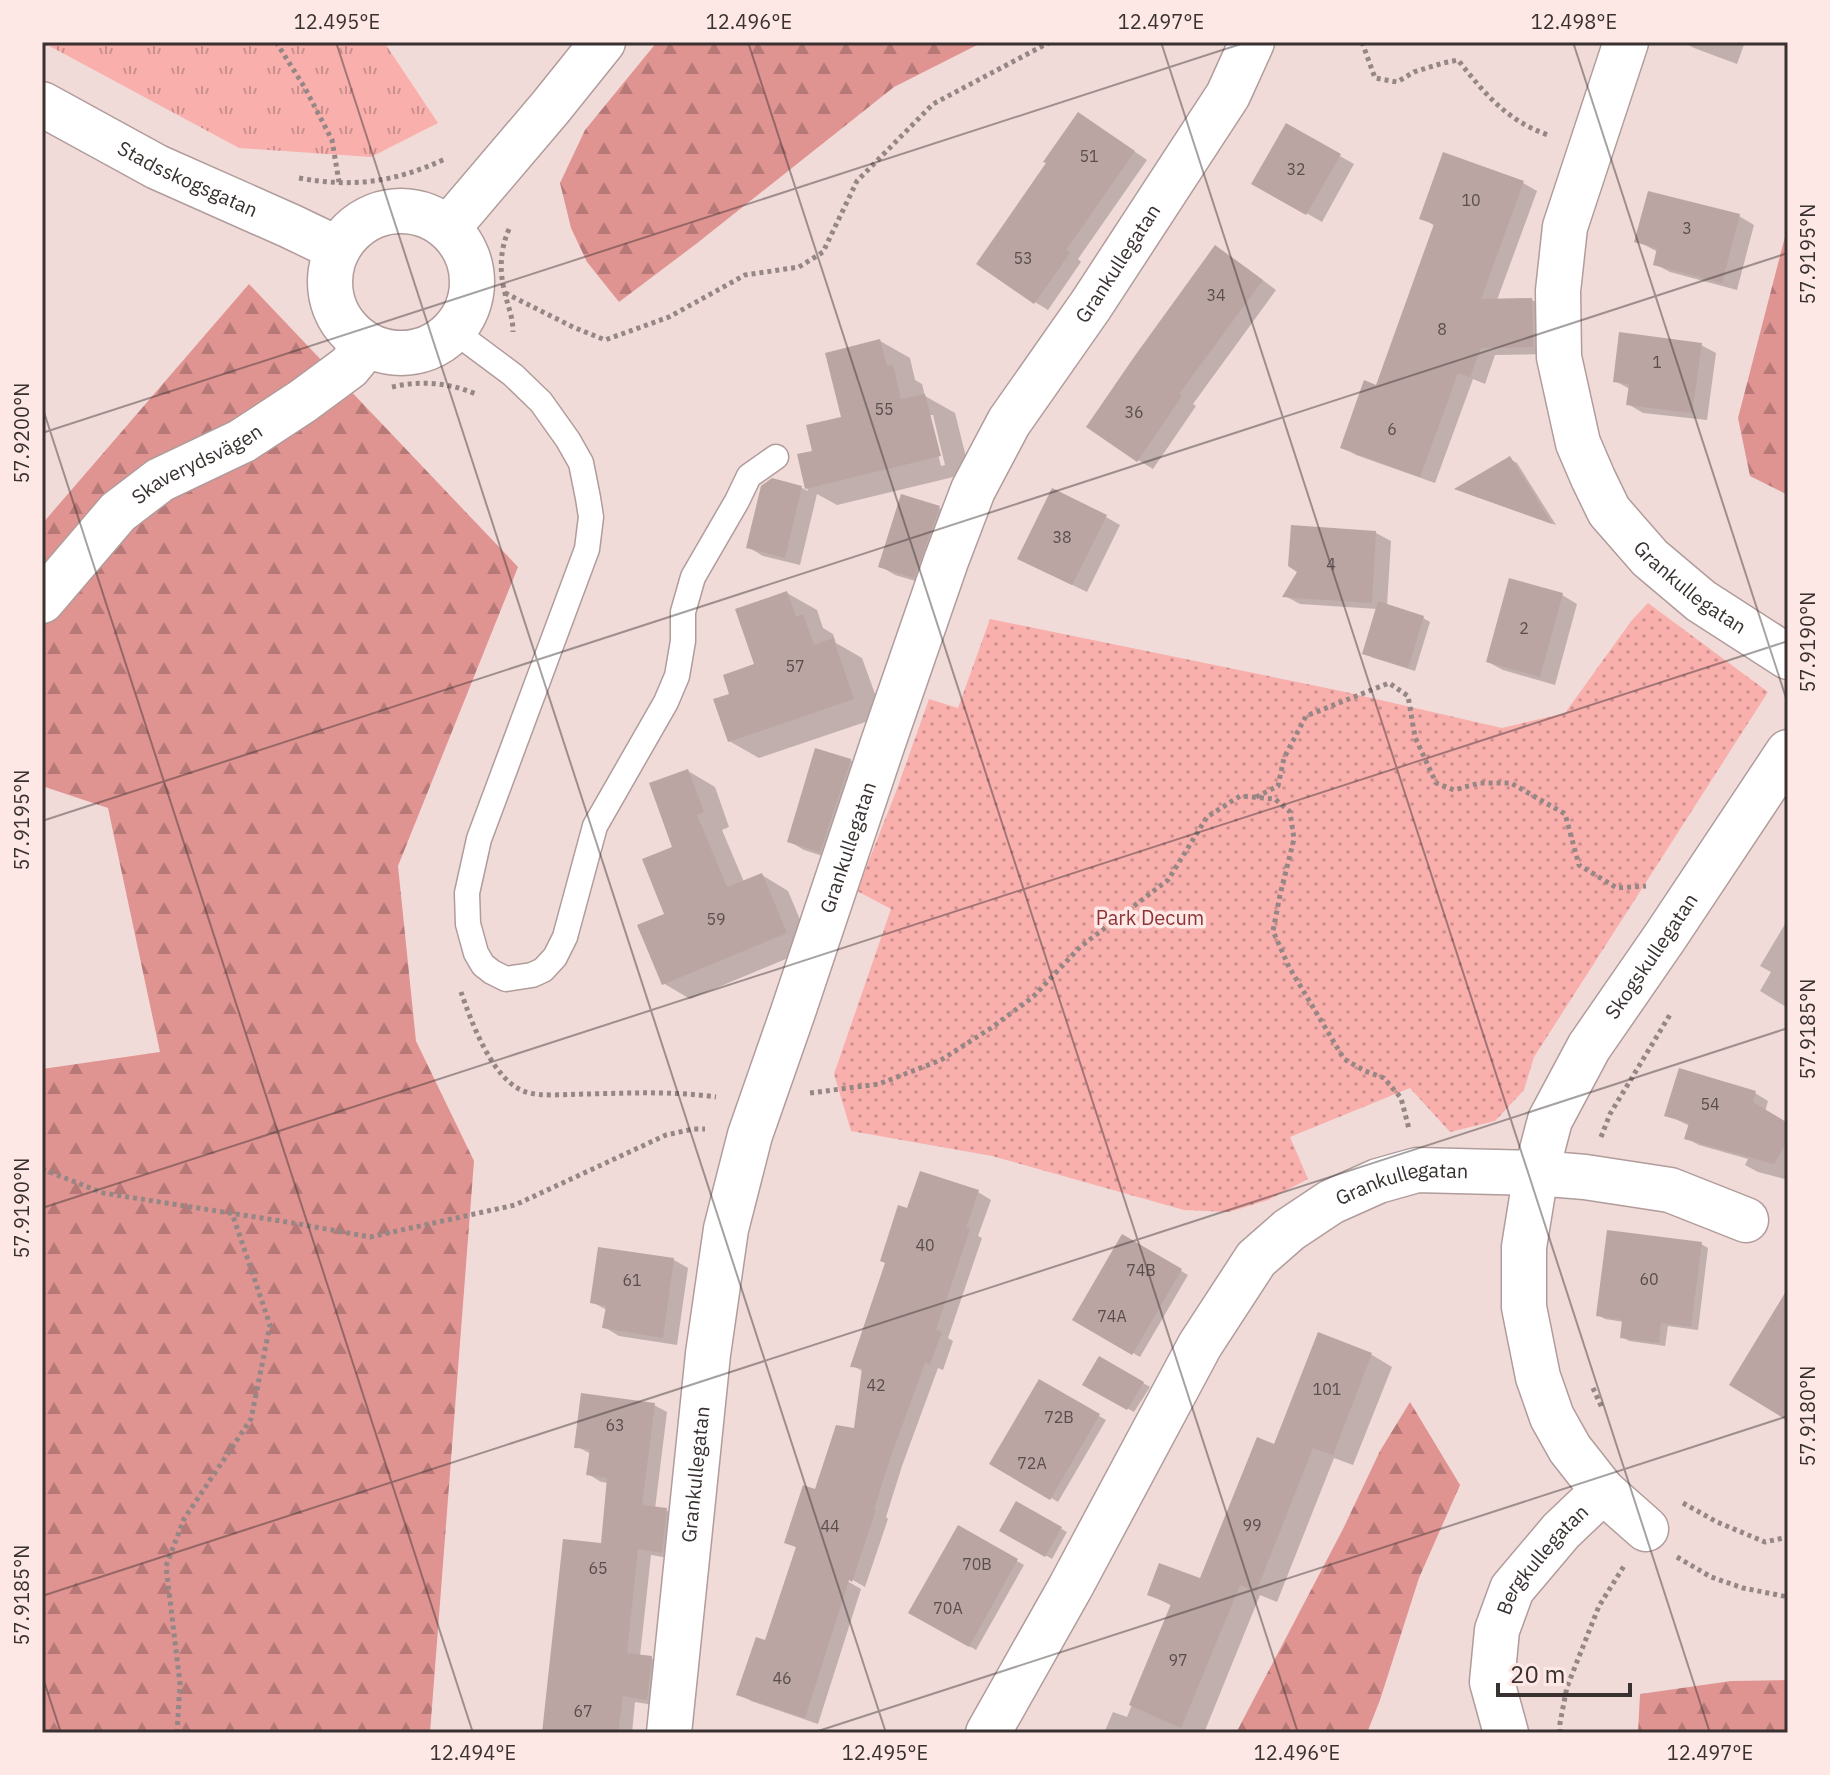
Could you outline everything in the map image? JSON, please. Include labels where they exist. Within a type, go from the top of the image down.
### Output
[{"type":"street","points":[[448,228],[603,42]]},
{"type":"street","name":"Grankullegatan","points":[[669,1733],[708,1354],[726,1229],[759,1108],[883,743],[973,490],[1009,422],[1091,305],[1228,95],[1252,42]]},
{"type":"street","name":"Grankullegatan","points":[[1626,42],[1565,227],[1558,291],[1559,357],[1578,443],[1609,511],[1650,558],[1701,601],[1788,657]]},
{"type":"street","name":"Stadsskogsgatan","points":[[42,104],[157,167],[338,249]]},
{"type":"street","points":[[409,211],[430,217],[448,228],[461,242],[473,279],[465,315],[454,331],[422,351],[403,354],[384,352],[352,334],[340,320],[332,303],[329,284],[331,266],[338,249],[351,232],[368,219],[388,212],[409,211]]},
{"type":"street","name":"Skaverydsvägen","points":[[42,601],[118,512],[160,480],[242,441],[303,401],[349,367],[367,345]]},
{"type":"street","name":"Skogskullegatan","points":[[1646,1529],[1603,1491],[1564,1438],[1552,1417],[1538,1377],[1524,1307],[1524,1247],[1536,1173],[1550,1120],[1589,1047],[1788,752]]},
{"type":"street","name":"Grankullegatan","points":[[988,1733],[1200,1345],[1256,1259],[1289,1230],[1331,1202],[1378,1181],[1417,1170],[1536,1173]]},
{"type":"street","points":[[1536,1173],[1670,1190],[1746,1220]]},
{"type":"street","name":"Bergkullegatan","points":[[1506,1733],[1492,1682],[1497,1630],[1512,1589],[1561,1531],[1603,1491]]},
{"type":"lane","points":[[454,331],[513,375],[541,402],[581,463],[591,517],[587,549],[479,839],[467,893],[468,924],[476,953],[483,965],[506,979],[532,975],[543,970],[555,957],[565,937],[595,826],[666,702],[677,676],[683,641],[683,612],[693,577],[749,476],[776,457]]},
{"type":"path","points":[[276,42],[332,140],[339,182]]},
{"type":"path","points":[[505,293],[605,340],[669,317],[745,275],[799,267],[823,252],[857,181],[933,104],[1050,42]]},
{"type":"path","points":[[1362,42],[1375,78],[1397,82],[1414,72],[1458,60],[1493,102],[1517,121],[1544,134],[1591,148]]},
{"type":"path","points":[[289,176],[316,181],[383,181],[447,159]]},
{"type":"path","points":[[510,229],[500,260],[505,293],[513,317],[514,337]]},
{"type":"path","points":[[467,390],[480,396]]},
{"type":"path","points":[[1255,798],[1278,786],[1284,758],[1306,716],[1389,683],[1408,696],[1415,737],[1436,783],[1454,790],[1480,783],[1511,783],[1565,814],[1579,865],[1617,888],[1654,885]]},
{"type":"path","points":[[42,1169],[103,1193],[370,1237],[515,1205],[666,1135],[693,1129],[725,1128],[759,1108],[796,1095],[879,1084],[941,1060],[1033,997],[1080,947],[1168,880],[1207,817],[1240,796],[1275,799],[1290,812],[1294,839],[1273,931],[1289,967],[1344,1059],[1384,1078],[1401,1098],[1417,1170]]},
{"type":"path","points":[[459,987],[490,1060],[508,1081],[525,1092],[685,1093],[759,1108]]},
{"type":"path","points":[[177,1733],[180,1684],[166,1566],[184,1519],[251,1419],[270,1325],[232,1213]]},
{"type":"path","points":[[1680,1501],[1717,1522],[1765,1542],[1788,1537]]},
{"type":"path","points":[[1560,1733],[1567,1687],[1599,1606],[1646,1529],[1677,1557],[1711,1577],[1743,1588],[1788,1597]]},
{"type":"green space","points":[[42,42],[384,42],[438,123],[371,157],[239,148]]},
{"type":"green space","points":[[657,42],[983,42],[894,87],[619,302],[587,262],[571,228],[560,183],[585,130]]},
{"type":"green space","points":[[1788,225],[1788,495],[1750,476],[1738,418]]},
{"type":"green space","points":[[249,284],[518,567],[398,866],[416,1041],[474,1161],[430,1733],[42,1733],[42,1069],[160,1052],[108,808],[42,786],[42,524]]},
{"type":"green space","name":"Park Decum","points":[[1648,603],[1768,692],[1534,1057],[1524,1090],[1495,1121],[1450,1132],[1410,1088],[1290,1137],[1308,1179],[1268,1200],[1229,1212],[1184,1210],[992,1156],[851,1131],[834,1074],[891,909],[857,891],[929,699],[958,708],[990,619],[1341,691],[1502,728],[1565,713],[1632,620]]},
{"type":"green space","points":[[1410,1402],[1460,1485],[1419,1578],[1367,1733],[1236,1733],[1343,1529],[1380,1451]]},
{"type":"green space","points":[[1788,1680],[1788,1733],[1638,1733],[1640,1694],[1731,1681]]},
{"type":"building","points":[[1078,112],[1135,151],[1066,250],[1070,253],[1034,304],[976,264]]},
{"type":"building","points":[[1286,123],[1341,154],[1306,215],[1251,184]]},
{"type":"building","points":[[1443,152],[1524,181],[1481,299],[1532,298],[1533,347],[1481,348],[1470,377],[1458,373],[1420,477],[1340,448],[1364,380],[1376,385],[1434,224],[1419,219]]},
{"type":"building","points":[[1648,191],[1740,214],[1722,283],[1653,265],[1657,248],[1634,242]]},
{"type":"building","points":[[1215,245],[1263,280],[1179,394],[1182,396],[1137,462],[1086,427]]},
{"type":"building","points":[[1619,332],[1702,343],[1692,413],[1626,405],[1629,384],[1613,382]]},
{"type":"building","points":[[880,339],[887,366],[893,365],[901,399],[925,394],[941,456],[805,489],[797,454],[812,451],[806,425],[841,417],[825,353]]},
{"type":"building","points":[[1510,456],[1552,524],[1454,489]]},
{"type":"building","points":[[772,478],[802,486],[785,558],[746,548],[761,486]]},
{"type":"building","points":[[1052,488],[1107,515],[1072,585],[1017,559]]},
{"type":"building","points":[[901,494],[940,506],[914,578],[878,567]]},
{"type":"building","points":[[1291,525],[1376,531],[1372,603],[1282,597],[1297,572],[1288,566]]},
{"type":"building","points":[[1509,578],[1563,593],[1540,677],[1486,662]]},
{"type":"building","points":[[787,591],[796,617],[803,614],[814,645],[833,638],[854,699],[728,742],[713,699],[729,694],[723,675],[754,664],[735,609]]},
{"type":"building","points":[[1378,601],[1424,616],[1408,668],[1362,654]]},
{"type":"building","points":[[815,748],[851,759],[820,852],[787,842]]},
{"type":"building","points":[[688,769],[704,812],[697,815],[727,887],[762,873],[787,933],[662,985],[637,925],[664,914],[642,859],[672,847],[649,783]]},
{"type":"building","points":[[1679,1068],[1756,1091],[1753,1102],[1788,1123],[1788,1140],[1774,1164],[1684,1139],[1689,1123],[1664,1116]]},
{"type":"building","points":[[920,1171],[979,1190],[966,1228],[970,1229],[936,1330],[942,1332],[930,1364],[925,1363],[890,1459],[876,1510],[852,1582],[849,1580],[805,1718],[736,1695],[756,1637],[765,1640],[796,1547],[784,1543],[803,1485],[815,1489],[836,1425],[854,1428],[862,1368],[850,1367],[885,1263],[880,1261],[898,1205],[907,1208]]},
{"type":"building","points":[[1607,1230],[1702,1242],[1691,1327],[1661,1323],[1659,1343],[1620,1338],[1622,1320],[1596,1316]]},
{"type":"building","points":[[1122,1234],[1182,1269],[1132,1355],[1072,1320]]},
{"type":"building","points":[[598,1247],[674,1258],[663,1338],[602,1328],[606,1306],[590,1303]]},
{"type":"building","points":[[1788,1288],[1788,1421],[1729,1385]]},
{"type":"building","points":[[1318,1332],[1372,1353],[1333,1455],[1313,1448],[1256,1592],[1240,1585],[1181,1728],[1129,1705],[1171,1604],[1147,1595],[1159,1563],[1200,1578],[1257,1437],[1274,1444]]},
{"type":"building","points":[[1099,1356],[1144,1382],[1127,1410],[1082,1385]]},
{"type":"building","points":[[1039,1379],[1100,1414],[1050,1500],[989,1464]]},
{"type":"building","points":[[581,1393],[655,1403],[642,1505],[667,1508],[662,1553],[638,1549],[627,1653],[652,1656],[647,1700],[623,1696],[618,1733],[542,1733],[563,1539],[601,1543],[607,1478],[586,1475],[590,1449],[574,1448]]},
{"type":"building","points":[[1016,1501],[1062,1527],[1045,1557],[999,1531]]},
{"type":"building","points":[[958,1525],[1018,1559],[969,1647],[908,1613]]}]
